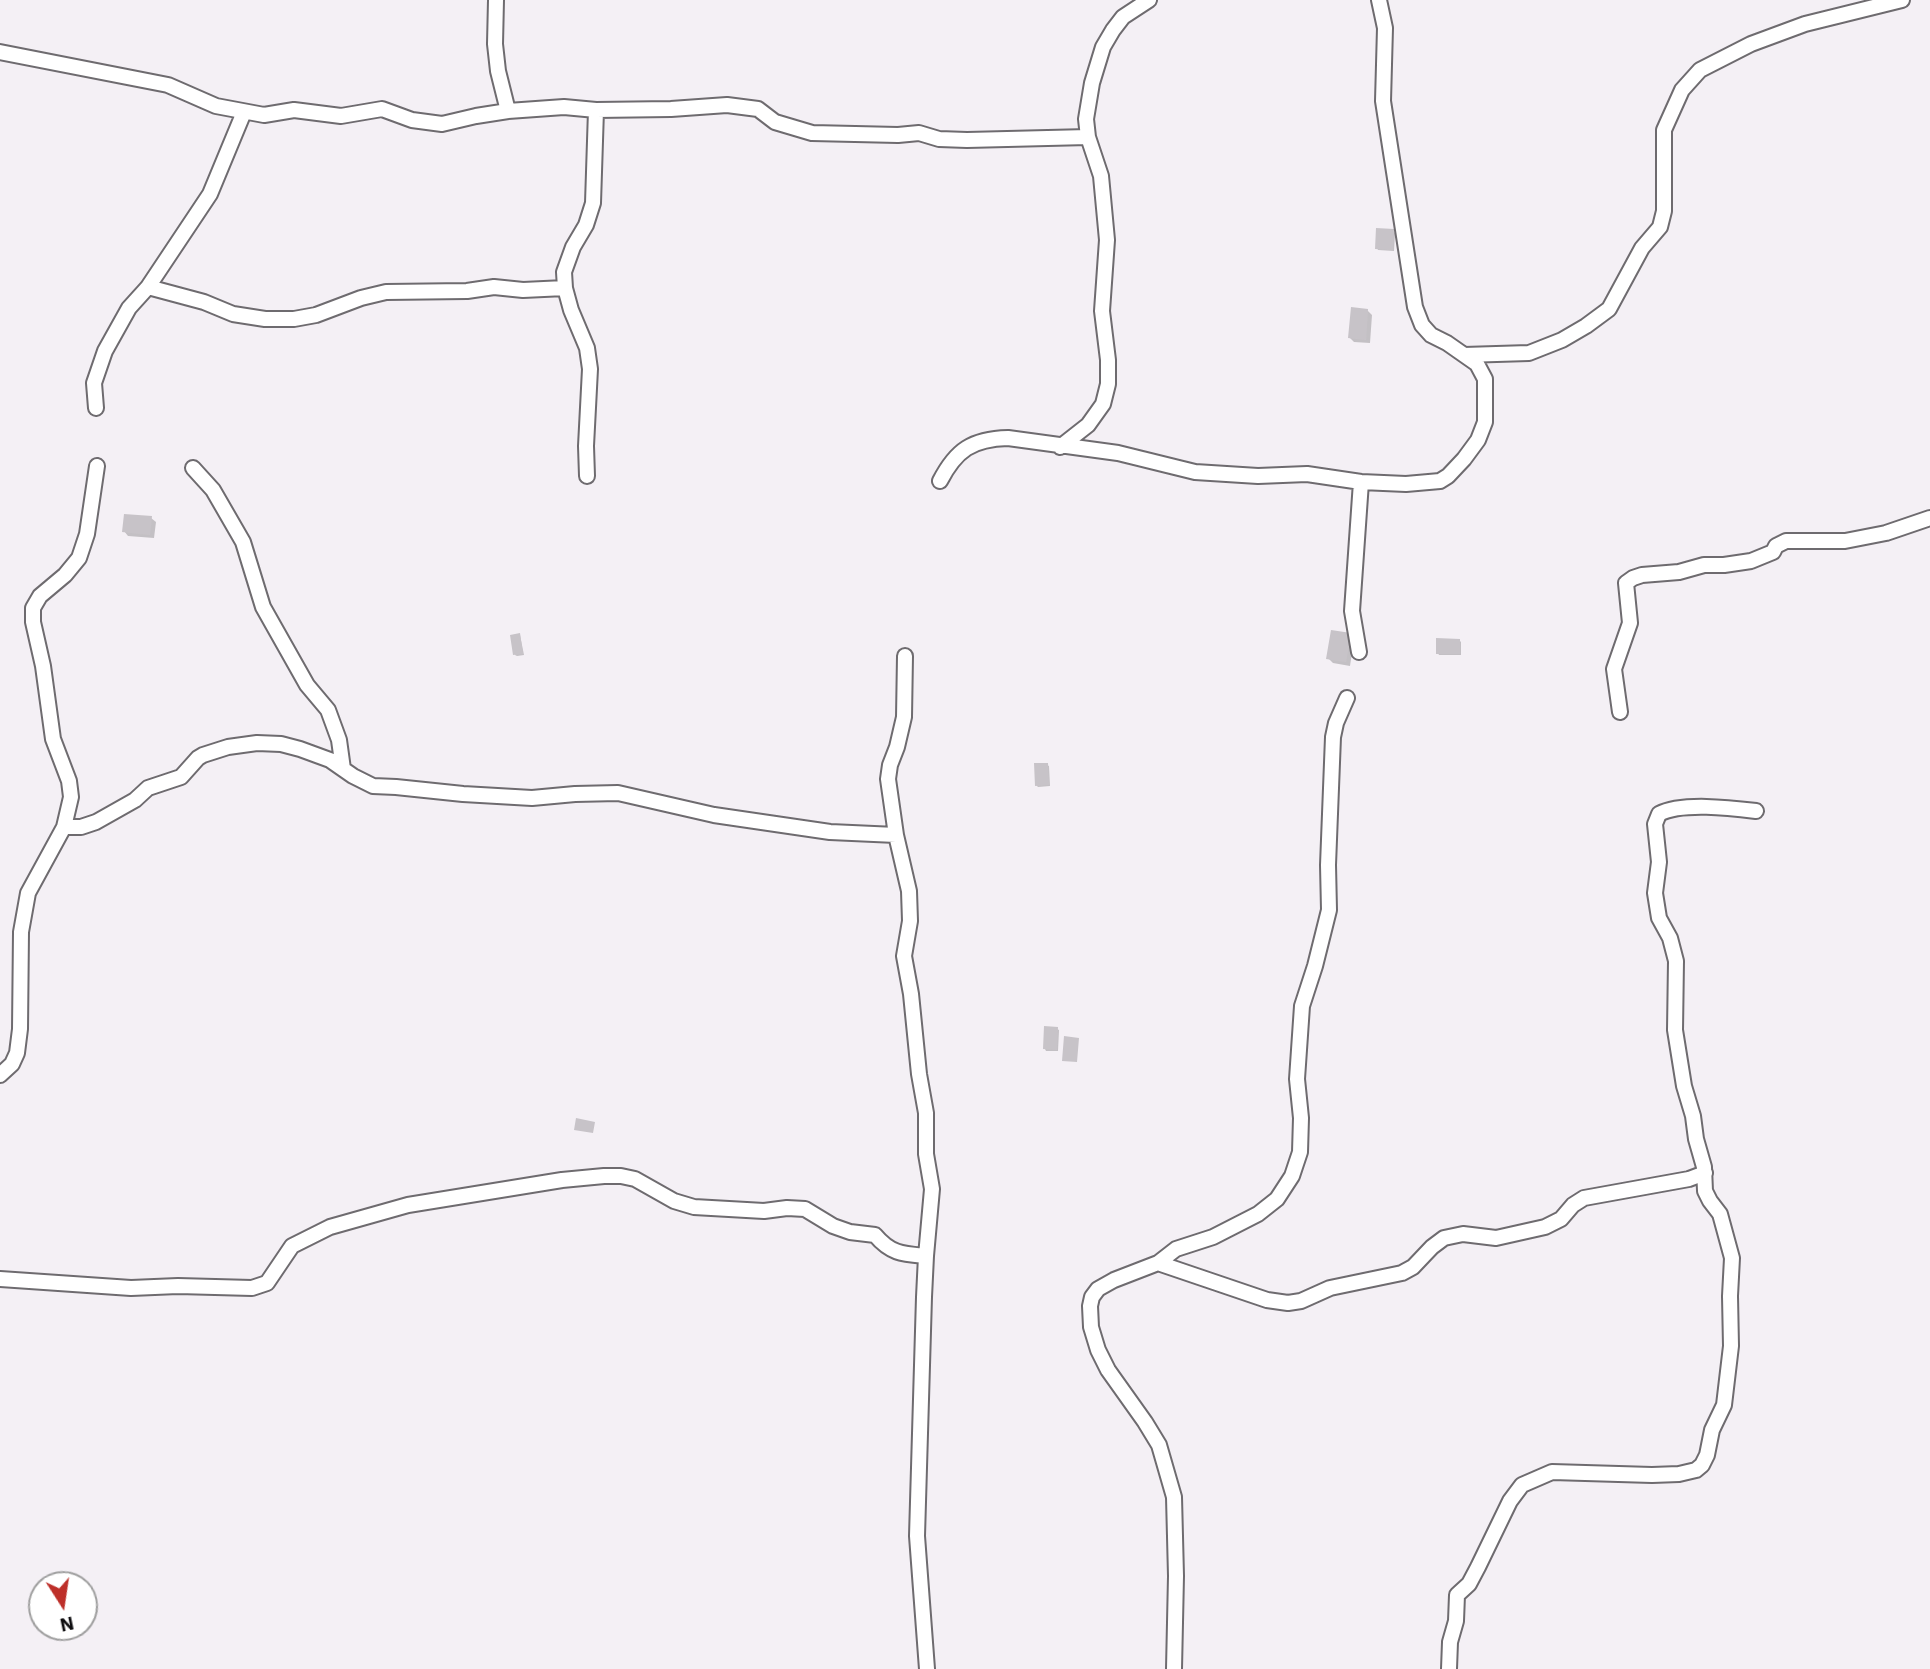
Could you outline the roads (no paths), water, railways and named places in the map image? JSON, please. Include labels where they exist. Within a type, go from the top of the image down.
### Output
[{"type":"street","points":[[496,0],[495,44],[498,71],[508,111]]},
{"type":"street","points":[[1060,447],[1088,425],[1103,404],[1108,384],[1102,311],[1107,240],[1101,176],[1088,137],[1088,107],[1104,47],[1123,17],[1149,0]]},
{"type":"street","points":[[940,481],[949,462],[960,451],[991,439],[1008,438],[1118,453],[1195,472],[1258,476],[1307,474],[1361,482],[1406,484],[1440,481],[1464,459],[1478,440],[1485,422],[1485,379],[1477,364],[1431,335],[1422,325],[1415,307],[1383,100],[1385,28],[1379,0]]},
{"type":"street","points":[[1463,355],[1529,353],[1562,340],[1609,309],[1642,248],[1660,227],[1664,211],[1664,130],[1682,90],[1700,70],[1751,44],[1805,24],[1902,0]]},
{"type":"street","points":[[0,52],[168,85],[216,106],[264,115],[302,110],[341,116],[382,109],[412,120],[442,124],[508,111],[564,107],[596,110],[727,105],[758,109],[775,122],[812,132],[898,135],[919,133],[939,139],[967,140],[1088,137]]},
{"type":"street","points":[[587,476],[590,369],[587,348],[565,288],[564,272],[593,204],[596,110]]},
{"type":"street","points":[[96,408],[94,383],[105,351],[129,307],[148,287],[210,194],[244,112]]},
{"type":"street","points":[[148,287],[204,302],[233,314],[265,319],[294,319],[386,292],[467,291],[494,287],[523,290],[565,288]]},
{"type":"street","points":[[0,1075],[12,1064],[17,1053],[20,1029],[21,932],[28,893],[64,827],[71,797],[69,781],[53,739],[43,666],[33,622],[33,608],[40,596],[65,575],[79,558],[87,534],[97,467]]},
{"type":"street","points":[[193,468],[213,490],[243,542],[263,607],[307,685],[328,710],[339,740],[343,769]]},
{"type":"street","points":[[1359,652],[1352,611],[1361,482]]},
{"type":"street","points":[[1620,712],[1614,669],[1630,623],[1626,583],[1633,578],[1679,572],[1704,565],[1751,561],[1773,552],[1786,541],[1844,541],[1886,533],[1930,518]]},
{"type":"street","points":[[905,656],[904,717],[888,779],[896,835],[909,891],[910,921],[904,956],[926,1114],[926,1154],[932,1189],[926,1256],[917,1536],[927,1669]]},
{"type":"street","points":[[1174,1669],[1174,1497],[1158,1444],[1108,1370],[1098,1350],[1091,1327],[1090,1306],[1098,1289],[1114,1280],[1158,1264],[1176,1249],[1213,1237],[1258,1214],[1277,1199],[1292,1176],[1300,1152],[1301,1118],[1297,1079],[1302,1006],[1329,910],[1333,737],[1347,698]]},
{"type":"street","points":[[64,827],[81,827],[96,822],[135,800],[148,788],[181,776],[203,755],[228,747],[257,743],[281,744],[330,760],[360,781],[373,786],[531,798],[618,793],[714,815],[830,832],[896,835]]},
{"type":"street","points":[[1448,1669],[1450,1642],[1456,1621],[1457,1595],[1469,1584],[1510,1501],[1522,1485],[1552,1472],[1679,1474],[1696,1470],[1707,1455],[1712,1430],[1724,1405],[1731,1346],[1732,1258],[1720,1213],[1705,1191],[1705,1173],[1684,1086],[1675,1030],[1676,961],[1671,938],[1660,918],[1655,892],[1659,862],[1655,824],[1659,814],[1667,810],[1720,807],[1756,811]]},
{"type":"street","points":[[1158,1264],[1267,1300],[1288,1303],[1301,1301],[1330,1288],[1402,1273],[1413,1267],[1444,1238],[1463,1234],[1496,1238],[1522,1233],[1545,1227],[1561,1219],[1584,1198],[1689,1179],[1705,1173]]},
{"type":"street","points":[[0,1279],[131,1288],[178,1286],[252,1289],[267,1283],[292,1246],[330,1227],[408,1205],[562,1180],[604,1176],[635,1179],[674,1201],[694,1207],[764,1211],[805,1209],[833,1226],[850,1232],[875,1235],[885,1247],[901,1254],[926,1256]]}]
